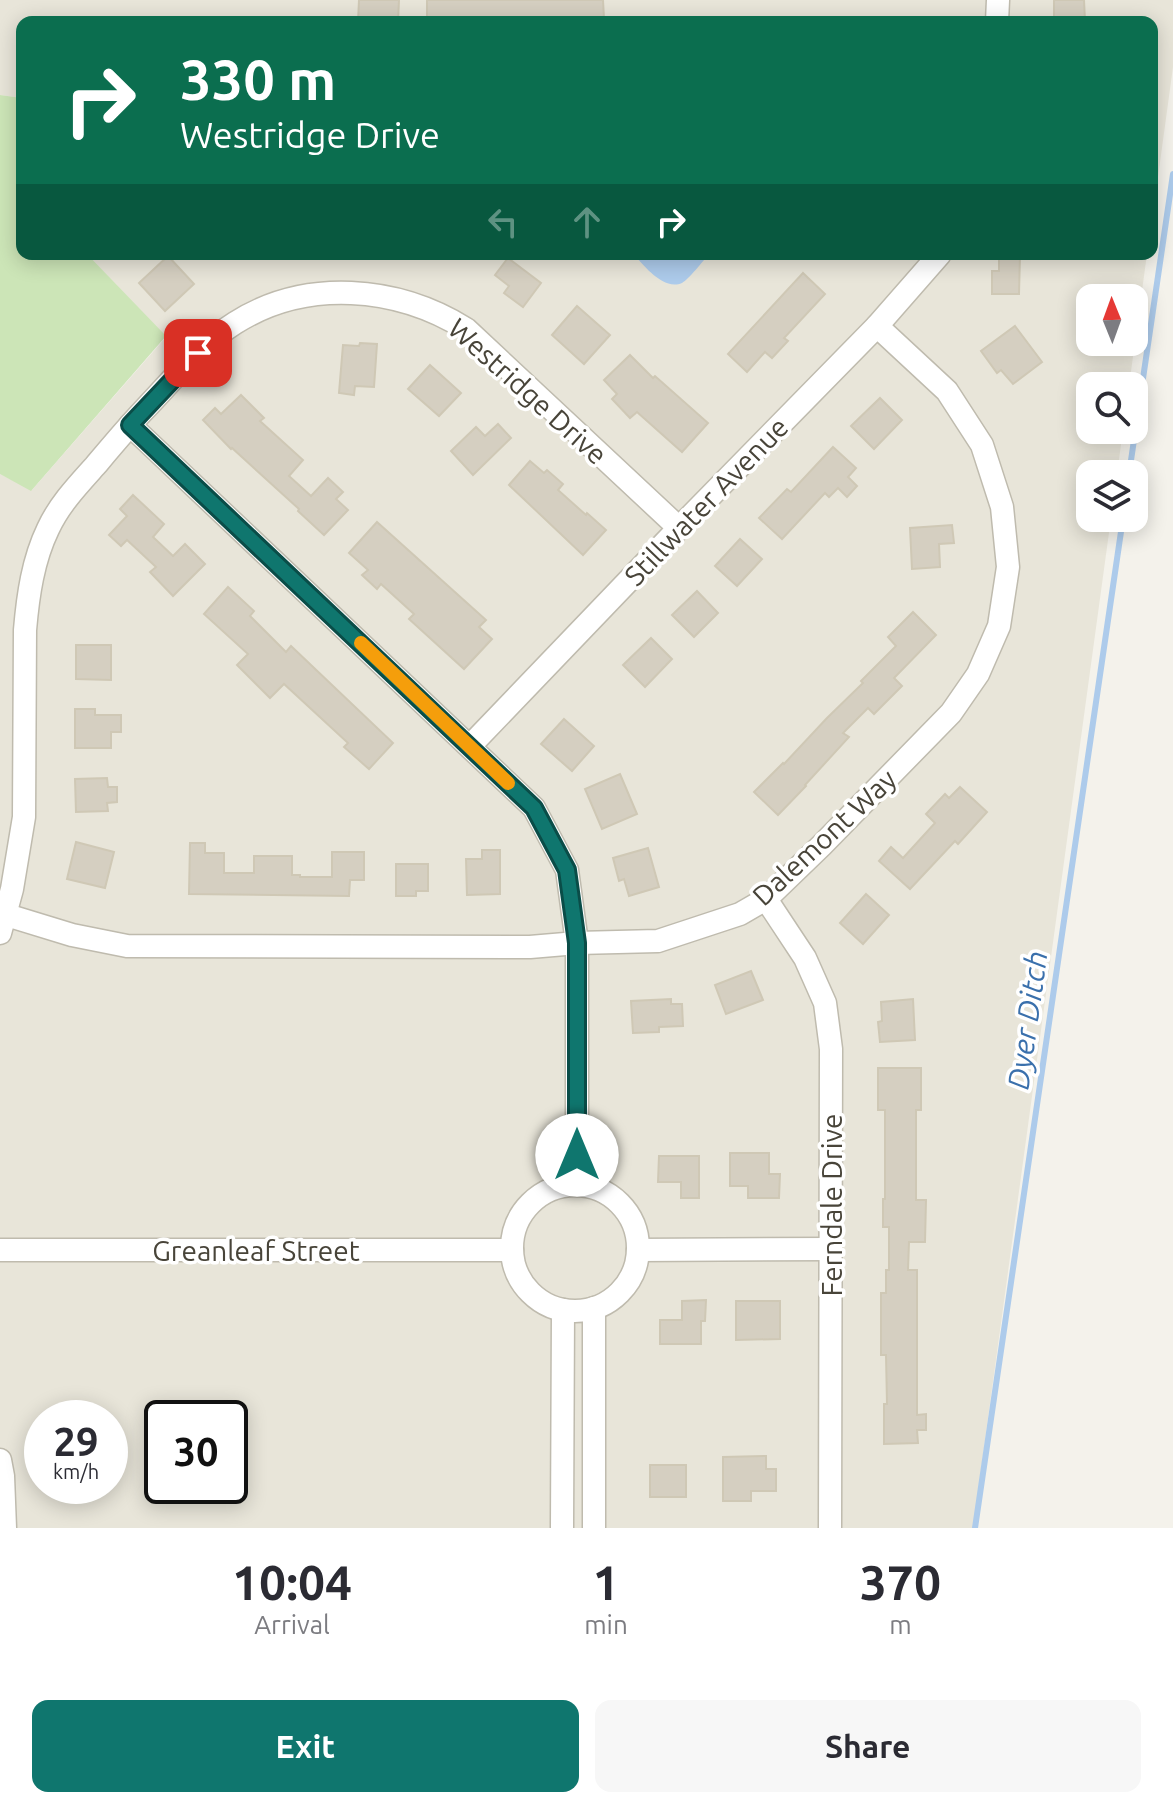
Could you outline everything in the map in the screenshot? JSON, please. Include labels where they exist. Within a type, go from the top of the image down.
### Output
[{"type":"street","name":"Stillwater Avenue","points":[[470,746],[877,326],[935,260]]},
{"type":"street","name":"Westridge Drive","points":[[1,920],[19,855],[24,817],[27,602],[35,564],[48,529],[66,499],[130,425],[198,353],[235,323],[266,308],[330,292],[407,301],[443,315],[466,329],[679,528]]},
{"type":"street","name":"Dalemont Way","points":[[1,920],[127,946],[500,947],[658,941],[740,914],[766,899],[951,713],[978,674],[999,626],[1008,567],[1002,507],[982,445],[947,391],[877,326]]},
{"type":"street","points":[[130,425],[534,808],[567,870],[577,943],[577,1185]]},
{"type":"street","name":"Ferndale Drive","points":[[766,899],[805,958],[825,1003],[831,1049],[830,1528]]},
{"type":"street","points":[[577,1185],[596,1188],[614,1198],[627,1212],[636,1231],[638,1250],[635,1269],[625,1286],[611,1300],[578,1311],[543,1303],[527,1289],[516,1271],[512,1250],[514,1230],[523,1211],[538,1197],[556,1187],[577,1185]]},
{"type":"street","points":[[638,1250],[831,1249]]},
{"type":"street","name":"Greanleaf Street","points":[[0,1250],[512,1250]]},
{"type":"street","points":[[594,1308],[594,1528]]},
{"type":"street","points":[[562,1528],[563,1310]]},
{"type":"street","points":[[0,1460],[5,1528]]},
{"type":"shaded area","points":[[0,0],[1173,0],[1173,67],[1158,177],[1158,16],[16,16],[16,97],[0,95]]},
{"type":"shaded area","points":[[93,260],[1146,260],[1143,284],[1076,284],[1076,356],[1133,356],[1131,372],[1076,372],[1076,444],[1121,444],[1119,460],[1076,460],[1076,532],[1109,532],[973,1528],[0,1528],[0,474],[32,490],[166,337]]},
{"type":"green space","points":[[0,95],[16,97],[16,260],[93,260],[166,336],[31,491],[0,474]]},
{"type":"water","points":[[639,260],[704,260],[682,283],[675,285],[654,276]]},
{"type":"building","points":[[359,0],[399,0],[398,16],[358,16]]},
{"type":"building","points":[[427,0],[603,0],[604,16],[427,16]]},
{"type":"building","points":[[1054,0],[1084,0],[1085,16],[1054,16]]},
{"type":"building","points":[[164,260],[172,260],[194,284],[165,311],[139,283]]},
{"type":"building","points":[[506,260],[511,260],[541,283],[523,307],[504,293],[509,286],[495,275]]},
{"type":"building","points":[[999,260],[1020,260],[1019,294],[992,294],[992,271],[999,271]]},
{"type":"building","points":[[803,273],[825,294],[784,338],[788,341],[772,358],[765,352],[747,372],[728,354]]},
{"type":"building","points":[[577,306],[610,335],[584,364],[552,335]]},
{"type":"building","points":[[1015,326],[1042,362],[1013,384],[1001,370],[997,373],[981,351]]},
{"type":"building","points":[[360,343],[377,344],[374,387],[355,386],[354,395],[339,393],[343,345],[359,346]]},
{"type":"building","points":[[630,355],[708,423],[682,452],[637,412],[630,418],[612,399],[617,394],[604,380]]},
{"type":"building","points":[[430,365],[461,393],[439,416],[408,389]]},
{"type":"building","points":[[241,395],[264,418],[260,421],[303,460],[289,476],[311,496],[328,478],[343,492],[336,499],[348,510],[324,535],[203,420],[215,408],[221,414]]},
{"type":"building","points":[[880,398],[902,420],[874,449],[851,426]]},
{"type":"building","points":[[498,424],[511,438],[473,475],[451,451],[476,427],[485,436]]},
{"type":"building","points":[[833,447],[856,468],[848,477],[857,486],[847,497],[838,488],[829,497],[825,493],[782,539],[759,518],[787,489],[791,492]]},
{"type":"building","points":[[530,461],[563,484],[558,490],[606,530],[583,555],[509,485]]},
{"type":"building","points":[[133,495],[164,524],[153,537],[173,556],[185,544],[205,564],[173,596],[150,572],[156,567],[127,540],[121,546],[109,535],[127,516],[120,509]]},
{"type":"building","points":[[377,522],[486,620],[479,627],[492,639],[464,669],[409,619],[414,614],[381,584],[377,589],[362,575],[368,570],[349,553]]},
{"type":"building","points":[[952,525],[954,543],[939,544],[940,567],[912,569],[910,528]]},
{"type":"building","points":[[740,539],[762,559],[737,586],[715,566]]},
{"type":"building","points":[[228,587],[254,611],[250,616],[286,652],[291,646],[393,743],[369,769],[344,747],[348,743],[284,684],[270,698],[237,665],[248,654],[204,614]]},
{"type":"building","points":[[697,591],[718,613],[694,637],[672,615]]},
{"type":"building","points":[[913,612],[936,635],[894,678],[902,686],[874,714],[868,708],[843,733],[849,737],[778,815],[754,792],[896,646],[888,637]]},
{"type":"building","points":[[651,638],[672,659],[645,687],[623,665]]},
{"type":"building","points":[[76,645],[111,645],[111,680],[76,679]]},
{"type":"building","points":[[75,709],[95,709],[95,715],[121,715],[121,732],[111,732],[111,748],[75,748]]},
{"type":"building","points":[[564,719],[594,746],[572,771],[541,744]]},
{"type":"building","points":[[620,774],[637,814],[602,829],[585,789]]},
{"type":"building","points":[[107,778],[108,787],[117,787],[117,802],[107,803],[108,811],[76,812],[75,779]]},
{"type":"building","points":[[960,787],[987,812],[910,889],[879,861],[891,847],[903,858],[935,823],[926,814],[945,794],[949,798]]},
{"type":"building","points":[[76,842],[114,852],[105,888],[67,879]]},
{"type":"building","points":[[190,843],[205,843],[205,853],[224,853],[224,873],[254,873],[254,856],[292,856],[292,875],[300,877],[332,877],[332,852],[364,852],[364,880],[350,880],[349,896],[189,894]]},
{"type":"building","points":[[648,848],[659,887],[629,896],[624,879],[619,881],[613,858]]},
{"type":"building","points":[[482,850],[500,850],[500,894],[467,895],[466,859],[482,859]]},
{"type":"building","points":[[396,864],[428,864],[428,891],[416,891],[416,896],[396,896]]},
{"type":"building","points":[[866,894],[889,915],[863,944],[840,923]]},
{"type":"building","points":[[751,971],[763,1000],[726,1014],[715,985]]},
{"type":"building","points":[[671,999],[671,1004],[682,1004],[683,1026],[659,1027],[659,1032],[633,1033],[631,1001]]},
{"type":"building","points":[[913,999],[915,1040],[880,1042],[878,1022],[882,1021],[881,1002]]},
{"type":"building","points":[[878,1068],[921,1068],[921,1110],[916,1110],[916,1200],[926,1200],[925,1242],[909,1242],[908,1270],[917,1270],[917,1415],[926,1414],[926,1430],[917,1430],[918,1443],[884,1444],[884,1404],[887,1404],[886,1355],[881,1355],[881,1293],[886,1293],[886,1270],[889,1270],[889,1227],[883,1227],[885,1110],[878,1110]]},
{"type":"building","points":[[730,1153],[769,1153],[769,1174],[780,1174],[779,1198],[748,1198],[748,1186],[730,1186]]},
{"type":"building","points":[[659,1156],[699,1156],[699,1198],[681,1198],[681,1182],[658,1182]]},
{"type":"building","points":[[706,1300],[705,1321],[701,1321],[701,1344],[660,1344],[660,1320],[682,1320],[682,1301]]},
{"type":"building","points":[[736,1301],[780,1301],[780,1339],[736,1340]]},
{"type":"building","points":[[766,1456],[766,1469],[776,1469],[776,1491],[751,1491],[751,1501],[723,1501],[723,1457]]},
{"type":"building","points":[[650,1465],[686,1465],[686,1497],[650,1497]]},
{"type":"waterway","name":"Dyer Ditch","points":[[1131,460],[1173,174]]},
{"type":"waterway","name":"Dyer Ditch","points":[[975,1528],[1121,532]]},
{"type":"slow traffic","points":[[361,643],[508,783]]},
{"type":"route","points":[[198,353],[130,425],[534,808],[567,870],[577,943],[577,1155]]}]
